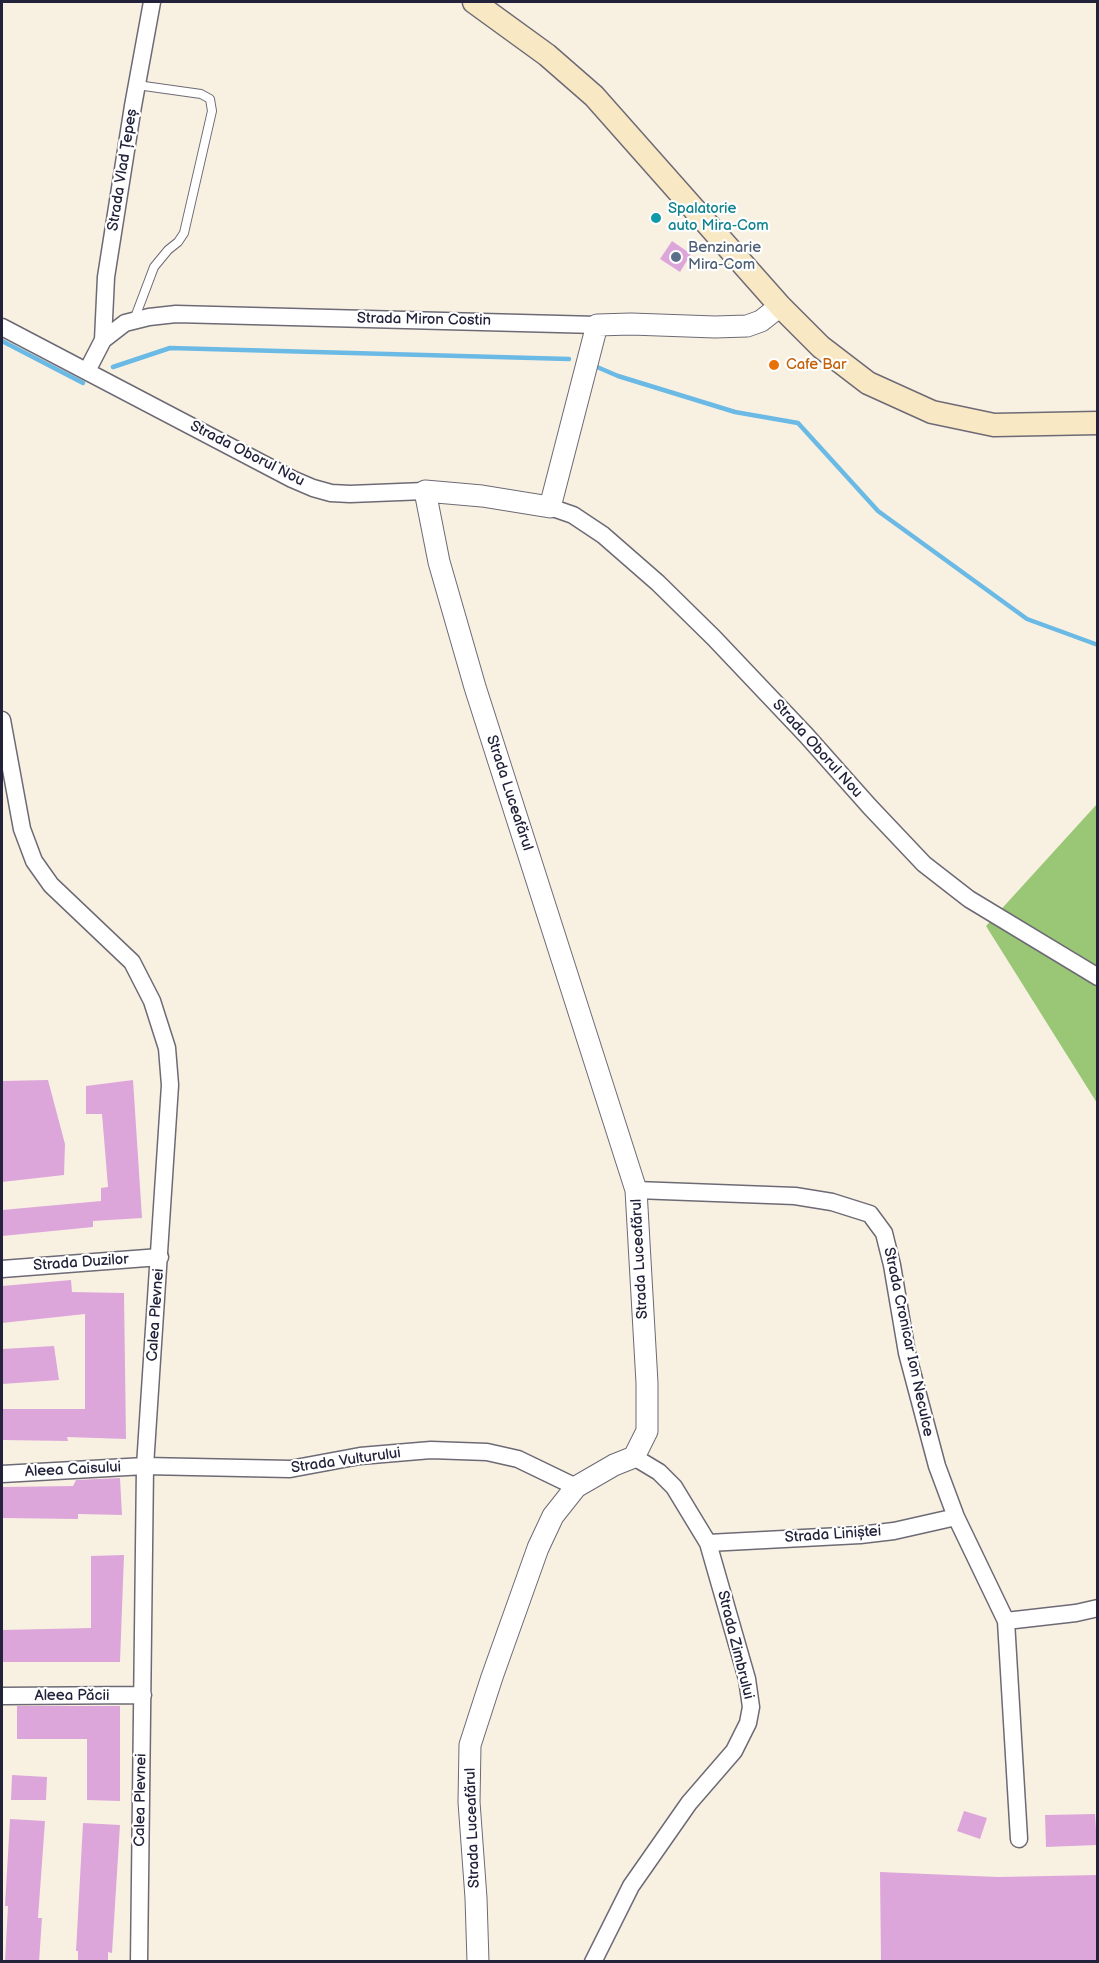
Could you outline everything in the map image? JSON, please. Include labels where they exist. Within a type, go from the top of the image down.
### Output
[{"type":"main road","points":[[474,2],[547,55],[594,96],[780,306],[821,347],[868,383],[932,412],[994,425],[1098,423]]},
{"type":"street","name":"Strada Vlad Țepeș","points":[[103,340],[106,277],[152,2]]},
{"type":"street","name":"Strada Miron Costin","points":[[87,371],[103,340],[125,323],[176,314],[715,327],[747,326],[761,321],[780,306]]},
{"type":"street","points":[[550,507],[597,325]]},
{"type":"street","name":"Strada Oborul Nou","points":[[2,327],[313,488],[331,493],[350,494],[425,491],[482,496],[550,507],[573,515],[603,535],[658,583],[806,735],[924,864],[969,899],[1098,977]]},
{"type":"street","name":"Strada Luceafărul","points":[[425,491],[439,562],[475,687],[636,1190],[646,1383],[647,1431],[634,1457],[614,1465],[576,1487],[553,1516],[538,1548],[470,1745],[469,1802],[478,1962]]},
{"type":"street","name":"Calea Plevnei","points":[[2,720],[22,829],[34,861],[51,885],[132,962],[152,1001],[168,1048],[170,1085],[145,1466],[139,1962]]},
{"type":"street","name":"Strada Cronicar Ion Neculce","points":[[636,1190],[795,1196],[832,1202],[870,1214],[884,1233],[910,1365],[937,1466],[956,1517],[1006,1621],[1019,1839]]},
{"type":"street","name":"Strada Duzilor","points":[[2,1269],[160,1257]]},
{"type":"street","name":"Strada Vulturului","points":[[145,1466],[290,1469],[372,1455],[431,1450],[487,1452],[518,1459],[576,1487]]},
{"type":"street","name":"Strada Zimbrului","points":[[594,1962],[631,1886],[689,1803],[734,1751],[748,1723],[751,1707],[747,1679],[708,1543],[674,1487],[659,1472],[634,1457]]},
{"type":"street","name":"Aleea Caisului","points":[[2,1474],[145,1466]]},
{"type":"street","name":"Strada Liniștei","points":[[708,1543],[860,1535],[894,1531],[956,1517]]},
{"type":"street","points":[[1006,1621],[1076,1613],[1098,1608]]},
{"type":"street","name":"Aleea Păcii","points":[[2,1696],[143,1695]]},
{"type":"lane","points":[[134,321],[154,267],[184,233],[212,111],[210,99],[201,94],[137,85]]},
{"type":"green space","points":[[1097,804],[1097,1103],[986,926]]},
{"type":"building","name":"Benzinarie Mira-Com","points":[[672,241],[691,254],[680,272],[660,259]]},
{"type":"building","points":[[48,1080],[65,1144],[64,1175],[2,1182],[2,1081]]},
{"type":"building","points":[[133,1080],[142,1218],[93,1221],[93,1227],[2,1236],[2,1210],[101,1201],[101,1188],[108,1187],[102,1114],[86,1114],[86,1086]]},
{"type":"building","points":[[71,1280],[72,1292],[124,1293],[126,1439],[67,1437],[68,1441],[2,1440],[2,1409],[85,1409],[85,1314],[2,1323],[2,1286]]},
{"type":"building","points":[[54,1346],[59,1380],[2,1384],[2,1349]]},
{"type":"building","points":[[120,1478],[122,1515],[78,1514],[78,1519],[2,1518],[2,1487],[73,1486],[76,1480]]},
{"type":"building","points":[[124,1555],[120,1662],[2,1662],[2,1630],[91,1628],[91,1556]]},
{"type":"building","points":[[17,1706],[120,1706],[120,1801],[87,1800],[87,1739],[17,1739]]},
{"type":"building","points":[[12,1775],[47,1777],[46,1800],[11,1800]]},
{"type":"building","points":[[964,1811],[987,1818],[980,1839],[957,1831]]},
{"type":"building","points":[[1095,1814],[1097,1845],[1046,1847],[1045,1815]]},
{"type":"building","points":[[10,1819],[45,1821],[38,1918],[42,1918],[39,1962],[5,1962],[8,1906],[5,1906]]},
{"type":"building","points":[[83,1823],[120,1825],[112,1953],[108,1952],[108,1962],[78,1962],[78,1951],[76,1951]]},
{"type":"building","points":[[880,1872],[998,1877],[1098,1875],[1098,1962],[881,1962]]},
{"type":"waterway","points":[[2,341],[83,383]]},
{"type":"waterway","points":[[113,367],[170,348],[569,359]]},
{"type":"waterway","points":[[597,367],[618,376],[735,412],[798,423],[878,511],[1027,619],[1098,645]]},
{"type":"place","name":"Spalatorie auto Mira-Com","points":[[656,218]]},
{"type":"place","name":"Benzinarie Mira-Com","points":[[676,257]]},
{"type":"place","name":"Cafe Bar","points":[[774,365]]}]
